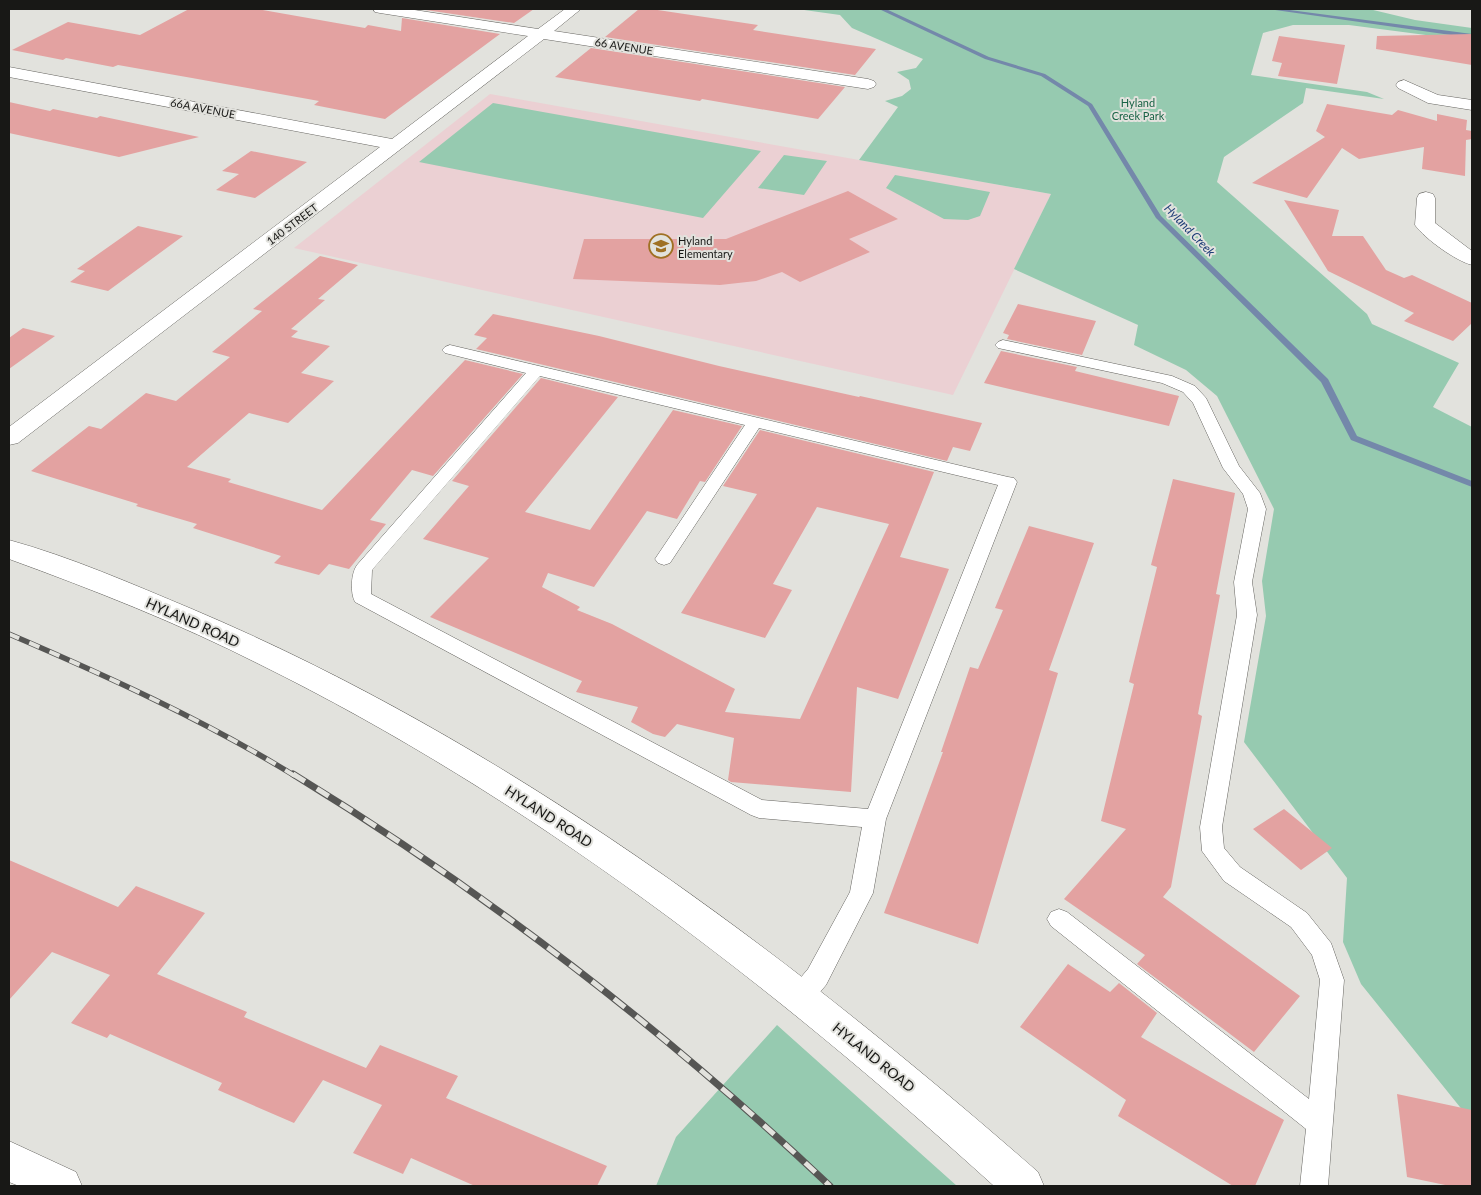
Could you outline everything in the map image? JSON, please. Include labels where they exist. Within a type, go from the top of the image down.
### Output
[{"type":"street","name":"66 AVENUE","points":[[380,9],[868,84]]},
{"type":"street","name":"140 STREET","points":[[9,438],[574,9]]},
{"type":"street","name":"66A AVENUE","points":[[9,72],[396,145]]},
{"type":"street","points":[[1404,84],[1434,99],[1472,105]]},
{"type":"street","points":[[1426,198],[1425,225],[1455,249],[1472,259]]},
{"type":"street","name":"HYLAND ROAD","points":[[9,549],[132,595],[200,624],[304,673],[419,736],[574,831],[706,925],[800,997],[878,1059],[1024,1186]]},
{"type":"street","points":[[9,1161],[62,1186]]},
{"type":"lane","points":[[1003,345],[1167,379],[1189,389],[1200,401],[1231,468],[1251,493],[1257,509],[1243,582],[1247,615],[1211,827],[1213,851],[1232,874],[1299,920],[1324,950],[1332,980],[1314,1186]]},
{"type":"lane","points":[[450,350],[1008,482],[875,820],[861,893],[817,977],[800,997]]},
{"type":"lane","points":[[538,370],[362,569],[362,597],[759,809],[875,820]]},
{"type":"lane","points":[[664,559],[755,422]]},
{"type":"lane","points":[[1060,919],[1320,1124]]},
{"type":"shaded area","name":"Hyland Elementary","points":[[490,94],[1051,194],[953,395],[294,248]]},
{"type":"green space","name":"Hyland Creek Park","points":[[797,9],[1369,9],[1415,20],[1472,28],[1472,41],[1349,25],[1293,25],[1263,33],[1251,75],[1367,92],[1384,99],[1306,88],[1303,103],[1224,157],[1217,182],[1367,314],[1372,324],[1459,363],[1433,407],[1472,427],[1472,1122],[1361,984],[1343,942],[1347,878],[1244,742],[1266,616],[1262,581],[1274,509],[1217,396],[1186,370],[1134,345],[1138,325],[1014,269],[1051,194],[859,160],[898,107],[885,101],[902,96],[911,89],[909,80],[897,72],[916,68],[923,59],[852,28],[840,15]]},
{"type":"green space","points":[[493,103],[761,151],[703,218],[419,162]]},
{"type":"green space","points":[[784,155],[827,161],[804,195],[758,188]]},
{"type":"green space","points":[[895,175],[990,192],[980,216],[968,220],[944,219],[886,188]]},
{"type":"green space","points":[[777,1025],[957,1186],[656,1186],[676,1137]]},
{"type":"building","points":[[189,9],[257,9],[365,28],[368,25],[401,31],[402,18],[500,34],[385,119],[314,105],[319,101],[118,65],[113,67],[66,58],[63,60],[12,50],[68,22],[140,35]]},
{"type":"building","points":[[419,9],[534,9],[514,23]]},
{"type":"building","points":[[639,9],[651,9],[758,25],[753,30],[876,49],[855,75],[605,37]]},
{"type":"building","points":[[1472,34],[1472,65],[1376,49],[1377,36]]},
{"type":"building","points":[[1279,36],[1345,45],[1337,84],[1278,76],[1282,63],[1272,61]]},
{"type":"building","points":[[591,48],[845,87],[818,119],[555,77]]},
{"type":"building","points":[[9,102],[50,111],[53,109],[97,118],[100,116],[199,137],[119,157],[9,133]]},
{"type":"building","points":[[1327,104],[1392,115],[1398,110],[1437,121],[1437,114],[1467,120],[1466,130],[1472,131],[1472,139],[1466,140],[1465,176],[1422,169],[1424,147],[1359,159],[1342,148],[1307,198],[1252,183],[1325,137],[1316,131]]},
{"type":"building","points":[[251,151],[307,162],[255,198],[216,190],[239,174],[222,171]]},
{"type":"building","points":[[848,191],[898,219],[849,239],[870,252],[800,282],[782,272],[756,281],[720,285],[573,279],[584,239],[726,239]]},
{"type":"building","points":[[1284,200],[1339,210],[1332,236],[1363,236],[1386,270],[1404,278],[1412,275],[1472,303],[1472,323],[1453,341],[1404,321],[1414,313],[1328,271]]},
{"type":"building","points":[[138,226],[183,236],[108,291],[70,282],[85,271],[77,269]]},
{"type":"building","points":[[320,256],[358,265],[318,299],[325,300],[291,329],[298,331],[291,337],[330,346],[301,373],[334,381],[288,423],[249,413],[187,467],[231,479],[228,482],[322,510],[465,360],[523,374],[433,476],[412,470],[370,520],[386,524],[349,569],[329,564],[319,575],[274,563],[281,556],[193,528],[197,524],[31,471],[89,426],[101,429],[146,393],[176,401],[230,357],[212,352],[262,311],[253,309]]},
{"type":"building","points":[[1018,304],[1096,321],[1082,355],[1007,339],[1009,335],[1003,333]]},
{"type":"building","points":[[493,314],[599,336],[719,366],[982,423],[970,451],[953,447],[947,461],[476,349],[487,338],[474,335]]},
{"type":"building","points":[[23,328],[55,336],[9,369],[9,338]]},
{"type":"building","points":[[1001,351],[1077,367],[1075,371],[1179,396],[1169,426],[984,383]]},
{"type":"building","points":[[541,378],[618,397],[525,512],[590,530],[673,410],[742,426],[705,482],[700,481],[677,519],[647,511],[594,587],[548,573],[542,587],[580,607],[577,610],[612,624],[735,689],[725,712],[800,719],[889,524],[817,507],[773,584],[792,590],[765,638],[681,613],[757,494],[723,486],[760,430],[934,472],[900,557],[949,569],[898,699],[857,687],[851,792],[731,782],[728,780],[734,738],[677,724],[665,737],[653,734],[631,722],[638,707],[576,692],[582,681],[430,617],[489,558],[423,539],[469,486],[452,481]]},
{"type":"building","points":[[1173,479],[1235,493],[1216,594],[1220,595],[1198,714],[1202,716],[1171,887],[1163,897],[1300,996],[1254,1052],[1137,964],[1145,955],[1064,899],[1126,829],[1101,821],[1134,684],[1129,682],[1157,567],[1151,565]]},
{"type":"building","points":[[1029,526],[1094,543],[1049,670],[1058,673],[978,944],[884,913],[943,752],[941,752],[970,667],[978,669],[1003,610],[995,608]]},
{"type":"building","points":[[1284,809],[1332,848],[1301,870],[1253,829]]},
{"type":"building","points":[[9,860],[118,907],[136,886],[205,913],[157,974],[247,1012],[244,1017],[366,1068],[380,1045],[458,1076],[446,1098],[607,1166],[597,1186],[475,1186],[411,1158],[403,1174],[353,1153],[382,1105],[323,1080],[294,1123],[218,1090],[222,1083],[110,1034],[107,1038],[71,1023],[110,975],[52,952],[9,1000]]},
{"type":"building","points":[[1068,964],[1110,992],[1119,983],[1157,1013],[1141,1037],[1284,1120],[1255,1186],[1233,1186],[1118,1116],[1126,1100],[1020,1027]]},
{"type":"building","points":[[1397,1094],[1472,1110],[1472,1186],[1450,1186],[1407,1177]]},
{"type":"waterway","name":"Hyland Creek","points":[[882,9],[987,58],[1043,75],[1090,105],[1158,217],[1325,381],[1354,438],[1472,484]]},
{"type":"waterway","points":[[1272,9],[1472,36]]},
{"type":"railway","points":[[9,634],[155,700],[226,736],[295,776]]},
{"type":"railway","points":[[293,774],[435,866],[572,966],[704,1073],[830,1186]]},
{"type":"place","name":"Hyland Elementary","points":[[661,246]]}]
